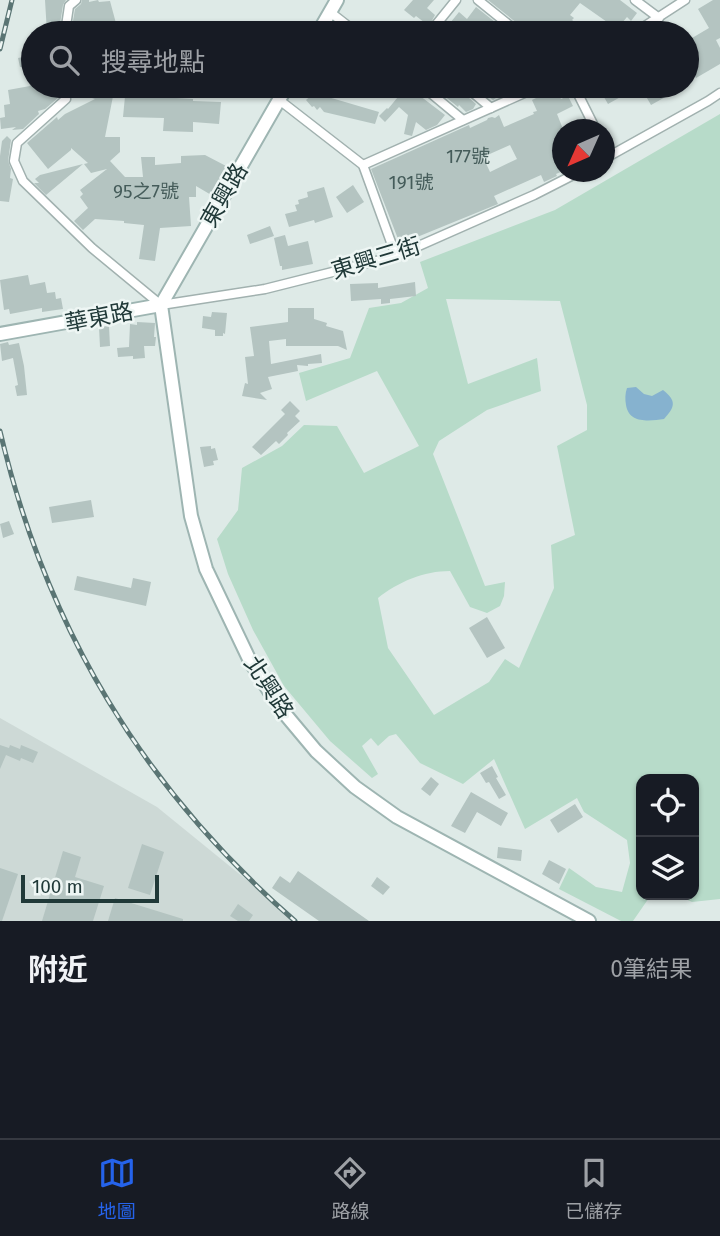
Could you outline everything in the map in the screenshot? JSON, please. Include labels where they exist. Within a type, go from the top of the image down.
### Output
[{"type":"street","points":[[67,21],[69,6],[76,0]]},
{"type":"street","points":[[325,21],[337,0]]},
{"type":"street","points":[[439,21],[456,0]]},
{"type":"street","points":[[478,0],[504,21]]},
{"type":"street","points":[[635,0],[659,18]]},
{"type":"street","points":[[654,21],[685,0]]},
{"type":"street","points":[[330,12],[342,21]]},
{"type":"street","points":[[615,153],[720,93]]},
{"type":"street","points":[[66,98],[18,143],[14,162],[23,181],[33,191],[92,248],[161,305]]},
{"type":"street","points":[[436,98],[463,120]]},
{"type":"street","points":[[479,98],[491,108]]},
{"type":"street","points":[[363,165],[513,98]]},
{"type":"street","points":[[580,98],[590,119]]},
{"type":"street","points":[[278,99],[363,165],[396,256]]},
{"type":"street","name":"東興路","points":[[161,305],[278,99]]},
{"type":"street","name":"東興三街","points":[[161,305],[265,289],[396,256],[559,182]]},
{"type":"street","name":"華東路","points":[[0,334],[161,305]]},
{"type":"street","name":"北興路","points":[[161,305],[191,516],[202,556],[250,661],[280,708],[316,751],[355,787],[397,817],[589,921]]},
{"type":"shaded area","points":[[0,718],[157,807],[297,921],[0,921]]},
{"type":"green space","points":[[720,114],[720,899],[692,902],[688,900],[699,900],[699,774],[636,774],[636,900],[648,900],[633,921],[621,921],[559,889],[569,868],[596,887],[622,892],[630,863],[627,840],[584,812],[577,798],[525,829],[494,759],[463,784],[420,763],[396,734],[389,736],[378,746],[371,738],[362,746],[378,774],[372,778],[330,741],[284,686],[253,630],[228,574],[217,539],[238,510],[242,468],[282,446],[304,425],[337,426],[364,473],[419,446],[377,371],[306,401],[299,373],[350,358],[369,308],[401,303],[428,288],[420,262],[555,210],[603,182],[615,182],[615,175]],"holes":[[[446,299],[560,301],[587,405],[587,430],[557,446],[575,535],[551,545],[554,588],[519,668],[505,659],[489,682],[434,715],[388,648],[378,598],[412,578],[450,571],[470,607],[487,613],[500,606],[505,582],[485,586],[433,454],[439,441],[487,410],[541,391],[537,358],[468,384]]]},
{"type":"water","points":[[636,387],[644,394],[652,396],[663,390],[671,397],[673,404],[664,419],[641,420],[631,415],[626,405],[626,392],[627,388]]},
{"type":"building","points":[[45,0],[66,0],[60,21],[46,21]]},
{"type":"building","points":[[82,0],[110,1],[115,21],[73,21],[75,9]]},
{"type":"building","points":[[413,0],[434,0],[427,8],[435,15],[432,21],[422,21],[416,16],[414,18],[404,10]]},
{"type":"building","points":[[488,0],[620,0],[637,13],[631,21],[627,17],[624,21],[606,21],[580,3],[570,15],[573,21],[514,21]]},
{"type":"building","points":[[713,0],[720,0],[720,38],[716,40],[720,48],[720,64],[699,76],[699,34],[709,28],[698,9]]},
{"type":"building","points":[[476,7],[494,21],[452,21],[459,12],[467,19]]},
{"type":"building","points":[[21,88],[21,98],[58,98],[45,109],[38,111],[39,114],[23,129],[1,129],[0,118],[5,117],[4,105],[10,104],[8,90]]},
{"type":"building","points":[[92,98],[113,98],[105,137],[120,137],[120,152],[110,161],[125,177],[143,177],[141,157],[155,157],[155,165],[181,163],[181,156],[205,155],[228,167],[213,196],[196,186],[196,197],[189,197],[191,226],[160,228],[155,261],[139,259],[144,225],[95,219],[83,230],[74,221],[88,208],[80,197],[83,194],[80,190],[107,169],[91,173],[84,164],[88,163],[71,148],[48,169],[27,143],[57,117],[58,120],[95,99]]},
{"type":"building","points":[[125,98],[176,98],[221,102],[219,124],[193,122],[193,132],[163,131],[164,118],[123,117]]},
{"type":"building","points":[[331,98],[379,112],[375,124],[324,112],[320,107],[317,110],[306,100]]},
{"type":"building","points":[[397,98],[423,98],[445,115],[437,125],[426,130],[416,122],[412,136],[404,134],[408,115],[399,107],[385,122],[379,116]]},
{"type":"building","points":[[447,98],[469,98],[476,104],[466,112],[459,105],[458,107]]},
{"type":"building","points":[[536,98],[569,98],[573,106],[557,114],[559,119],[552,119],[552,178],[544,182],[541,175],[494,196],[498,204],[400,244],[371,169],[488,118],[499,115],[504,127],[537,111],[532,100]],"holes":[[[510,145],[517,159],[490,172],[483,157]]]},
{"type":"building","points":[[604,98],[619,98],[608,104]]},
{"type":"building","points":[[647,98],[664,98],[651,105]]},
{"type":"building","points":[[7,136],[11,140],[8,161],[10,178],[13,179],[9,202],[0,201],[0,156],[2,141]]},
{"type":"building","points":[[83,164],[46,195],[34,183],[39,183],[35,179],[40,175]]},
{"type":"building","points":[[353,185],[364,202],[347,213],[336,197]]},
{"type":"building","points":[[324,187],[333,217],[289,227],[285,214],[297,211],[295,205],[299,204],[298,200],[308,197],[307,192]]},
{"type":"building","points":[[270,226],[274,236],[250,244],[247,235]]},
{"type":"building","points":[[285,235],[288,246],[308,241],[313,264],[282,270],[274,238]]},
{"type":"building","points":[[28,275],[30,285],[45,282],[47,293],[55,292],[56,299],[61,298],[63,309],[42,312],[42,308],[10,314],[9,309],[4,310],[0,280]]},
{"type":"building","points":[[415,282],[416,296],[390,299],[390,303],[381,304],[381,299],[351,301],[350,284],[378,283],[378,288]]},
{"type":"building","points":[[288,308],[314,308],[314,319],[343,331],[347,350],[338,346],[286,346],[286,339],[269,341],[271,364],[321,354],[322,363],[297,365],[298,371],[268,377],[272,389],[260,393],[267,400],[242,396],[245,383],[248,384],[245,357],[254,356],[250,327],[288,322]]},
{"type":"building","points":[[212,312],[227,313],[223,336],[215,336],[215,330],[202,328],[203,316],[211,317]]},
{"type":"building","points":[[137,322],[155,323],[155,346],[144,346],[145,358],[118,357],[117,348],[129,347],[130,324],[137,325]]},
{"type":"building","points":[[109,326],[110,346],[100,347],[99,327]]},
{"type":"building","points":[[8,342],[9,345],[19,343],[27,395],[17,396],[15,386],[18,385],[13,358],[2,361],[0,344]]},
{"type":"building","points":[[290,401],[300,411],[295,416],[300,421],[279,444],[276,441],[261,455],[252,447],[285,414],[281,410]]},
{"type":"building","points":[[211,446],[211,449],[215,448],[218,460],[213,461],[214,465],[204,467],[200,447]]},
{"type":"building","points":[[91,500],[94,517],[52,523],[49,507]]},
{"type":"building","points":[[9,521],[14,534],[3,538],[0,524]]},
{"type":"building","points":[[77,576],[131,588],[133,578],[151,582],[146,606],[74,590]]},
{"type":"building","points":[[487,617],[505,648],[487,658],[469,628]]},
{"type":"building","points":[[0,745],[20,749],[21,745],[38,752],[33,763],[6,755],[0,769]]},
{"type":"building","points":[[492,766],[506,795],[499,799],[480,773]]},
{"type":"building","points":[[431,777],[439,784],[430,796],[421,789]]},
{"type":"building","points":[[471,792],[508,813],[501,826],[477,812],[465,833],[451,826]]},
{"type":"building","points":[[575,804],[583,817],[558,833],[550,820]]},
{"type":"building","points":[[142,844],[164,852],[150,895],[128,888]]},
{"type":"building","points":[[498,847],[522,850],[521,861],[497,858]]},
{"type":"building","points":[[63,851],[81,857],[75,877],[104,886],[93,921],[42,921]]},
{"type":"building","points":[[549,860],[566,869],[559,884],[542,874]]},
{"type":"building","points":[[0,868],[18,874],[2,921],[0,921]]},
{"type":"building","points":[[298,871],[369,921],[319,921],[272,888],[280,876],[290,883]]},
{"type":"building","points":[[377,877],[390,887],[383,895],[371,886]]},
{"type":"building","points":[[115,898],[183,919],[183,921],[108,921]]},
{"type":"building","points":[[238,904],[253,915],[249,921],[238,921],[230,916]]},
{"type":"railway","points":[[0,49],[12,0]]},
{"type":"railway","points":[[0,431],[20,503],[44,572],[73,638],[108,700],[147,759],[191,816],[241,870],[295,921]]}]
